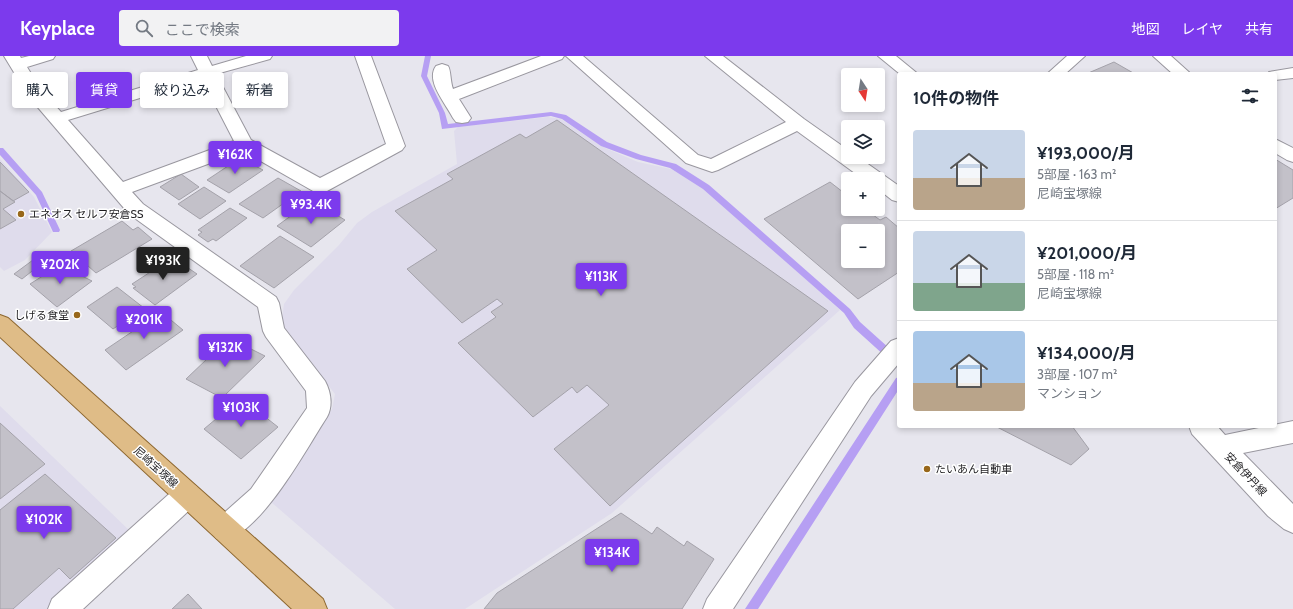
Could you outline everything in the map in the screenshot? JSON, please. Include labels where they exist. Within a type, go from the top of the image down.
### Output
[{"type":"main road","name":"尼崎宝塚線","points":[[0,324],[313,609]]},
{"type":"street","points":[[47,56],[15,60],[35,93],[136,209],[268,303],[274,331],[317,388],[319,410],[260,498],[225,529]]},
{"type":"street","points":[[199,56],[207,72],[264,56]]},
{"type":"street","points":[[224,105],[244,144],[320,186],[396,146],[363,56]]},
{"type":"street","points":[[450,96],[556,56]]},
{"type":"street","points":[[574,56],[692,159],[712,166],[798,123]]},
{"type":"street","points":[[712,56],[798,123],[866,172]]},
{"type":"street","points":[[886,56],[907,72]]},
{"type":"street","points":[[1057,72],[1077,56]]},
{"type":"street","points":[[1161,56],[1181,72]]},
{"type":"street","points":[[442,68],[440,73],[442,85],[462,118]]},
{"type":"street","points":[[1277,75],[1293,73]]},
{"type":"street","points":[[58,118],[140,93]]},
{"type":"street","points":[[119,190],[244,144]]},
{"type":"street","points":[[1282,144],[1293,156]]},
{"type":"street","points":[[885,185],[897,194]]},
{"type":"street","points":[[716,609],[863,389],[897,349]]},
{"type":"street","name":"安倉伊丹線","points":[[1203,428],[1277,507],[1293,520]]},
{"type":"street","points":[[1220,448],[1293,432]]},
{"type":"street","points":[[62,609],[187,495]]},
{"type":"shaded area","points":[[548,117],[561,119],[605,148],[638,162],[671,169],[704,188],[840,310],[612,513],[465,609],[395,609],[271,502],[332,409],[335,394],[281,326],[284,304],[294,290],[339,245],[357,223],[372,212],[457,164],[454,131],[458,127]]},
{"type":"shaded area","name":"エネオス セルフ安倉SS","points":[[0,159],[34,197],[52,232],[25,260],[4,271],[0,267]]},
{"type":"shaded area","points":[[0,406],[132,533],[48,609],[0,609]]},
{"type":"building","points":[[1114,62],[1132,72],[1091,72]]},
{"type":"building","points":[[557,120],[828,311],[610,506],[554,449],[609,405],[587,385],[577,393],[572,387],[533,417],[458,343],[496,317],[491,312],[503,304],[497,299],[462,323],[407,269],[437,250],[395,211],[453,179],[447,174],[520,134],[526,138]]},
{"type":"building","points":[[240,158],[263,170],[229,193],[207,180]]},
{"type":"building","points":[[1277,160],[1293,170],[1293,198],[1277,208]]},
{"type":"building","points":[[0,162],[29,192],[13,201],[0,191]]},
{"type":"building","points":[[181,174],[199,187],[179,200],[160,187]]},
{"type":"building","points":[[278,178],[301,191],[263,218],[239,204]]},
{"type":"building","points":[[830,182],[841,191],[841,216],[875,216],[880,220],[886,217],[897,226],[897,273],[858,299],[764,219]]},
{"type":"building","points":[[204,187],[226,201],[200,219],[178,204]]},
{"type":"building","points":[[0,191],[15,202],[3,209],[16,220],[0,229]]},
{"type":"building","points":[[307,204],[325,215],[330,211],[345,220],[311,247],[277,226]]},
{"type":"building","points":[[230,208],[247,218],[216,241],[213,239],[208,242],[198,235],[202,232],[198,230]]},
{"type":"building","points":[[122,221],[133,230],[138,227],[152,239],[96,273],[71,251]]},
{"type":"building","points":[[280,236],[314,257],[274,288],[240,266]]},
{"type":"building","points":[[175,259],[197,274],[155,305],[133,288],[136,287],[132,284],[161,265],[164,267]]},
{"type":"building","points":[[33,260],[41,264],[22,279],[14,274]]},
{"type":"building","points":[[60,265],[92,281],[57,307],[30,284]]},
{"type":"building","points":[[117,287],[144,308],[113,329],[87,307]]},
{"type":"building","points":[[160,311],[183,330],[126,370],[105,350],[148,321],[146,320]]},
{"type":"building","points":[[229,338],[265,356],[222,398],[186,379]]},
{"type":"building","points":[[241,398],[278,427],[241,459],[204,429]]},
{"type":"building","points":[[0,423],[45,464],[0,499]]},
{"type":"building","points":[[999,428],[1073,428],[1089,449],[1071,465]]},
{"type":"building","points":[[45,474],[116,538],[70,579],[59,568],[13,609],[0,609],[0,510]]},
{"type":"building","points":[[621,513],[652,534],[657,527],[684,546],[687,541],[714,559],[682,609],[484,609],[497,593]]},
{"type":"building","points":[[188,594],[202,609],[172,609]]},
{"type":"waterway","points":[[428,56],[424,76],[442,113],[445,127],[551,114],[564,117],[604,144],[639,157],[673,166],[706,187],[847,311],[857,325],[897,361]]},
{"type":"waterway","points":[[0,150],[39,194],[56,230]]},
{"type":"waterway","points":[[751,609],[897,384]]},
{"type":"place","name":"エネオス セルフ安倉SS","points":[[21,214]]},
{"type":"place","name":"しげる食堂","points":[[77,315]]},
{"type":"place","name":"たいあん自動車","points":[[927,469]]}]
